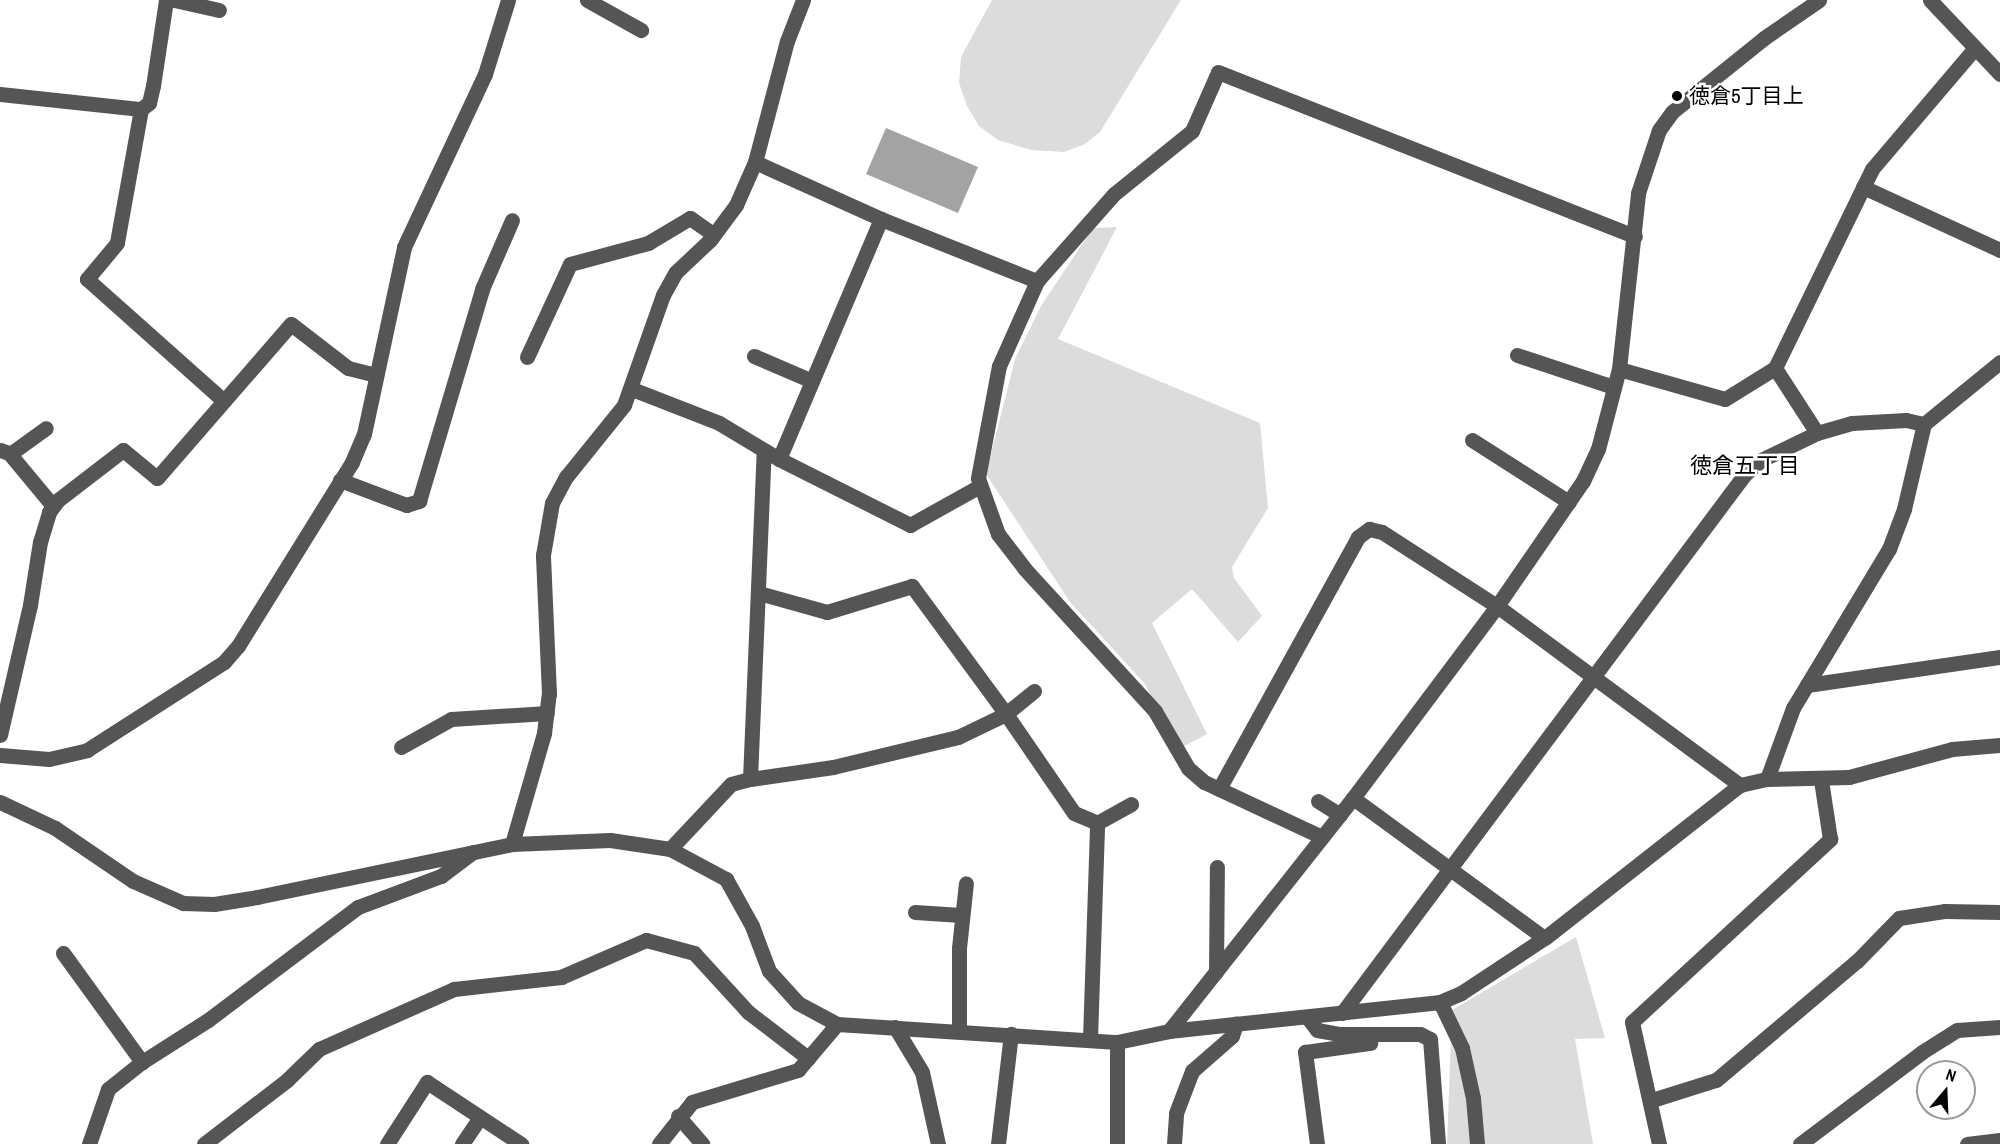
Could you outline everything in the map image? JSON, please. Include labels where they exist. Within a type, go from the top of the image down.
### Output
[{"type":"street","points":[[0,94],[141,109],[149,103],[153,87],[166,0]]},
{"type":"street","points":[[174,0],[219,10]]},
{"type":"street","points":[[0,755],[49,759],[87,750],[224,662],[238,646],[340,480],[364,434],[404,247],[485,74],[508,0]]},
{"type":"street","points":[[587,0],[641,30]]},
{"type":"street","points":[[512,844],[547,713],[543,555],[546,524],[566,477],[614,419],[632,389],[663,295],[676,272],[714,235],[736,205],[755,162],[787,41],[802,0]]},
{"type":"street","points":[[1169,1031],[1340,815],[1497,606],[1569,502],[1598,449],[1619,369],[1638,193],[1659,130],[1672,112],[1764,38],[1819,0]]},
{"type":"street","points":[[1930,0],[2000,74]]},
{"type":"street","points":[[1619,369],[1725,399],[1775,368],[1872,169],[1974,48]]},
{"type":"street","points":[[1322,837],[1219,789],[1188,768],[1155,711],[1025,569],[998,534],[978,487],[999,366],[1037,281],[1114,194],[1192,130],[1218,72],[1635,236]]},
{"type":"street","points":[[141,109],[117,243],[87,279],[223,400]]},
{"type":"street","points":[[755,162],[881,219],[1037,281]]},
{"type":"street","points":[[1863,187],[2000,249]]},
{"type":"street","points":[[526,357],[570,264],[648,243],[690,218],[714,235]]},
{"type":"street","points":[[779,459],[881,219]]},
{"type":"street","points":[[340,480],[406,505],[419,501],[482,289],[512,220]]},
{"type":"street","points":[[0,735],[30,605],[40,542],[53,506],[123,450],[157,478],[291,324],[348,368],[376,375]]},
{"type":"street","points":[[1517,355],[1614,387]]},
{"type":"street","points":[[754,356],[812,381]]},
{"type":"street","points":[[1767,779],[1778,740],[1806,685],[1889,549],[1904,509],[1924,424],[2000,362]]},
{"type":"street","points":[[1775,368],[1817,433]]},
{"type":"street","points":[[632,389],[719,423],[779,459],[910,525],[978,487]]},
{"type":"street","points":[[1342,1013],[1744,474],[1761,460],[1817,433],[1880,420],[1924,424]]},
{"type":"street","points":[[46,428],[5,452],[53,506]]},
{"type":"street","points":[[1472,440],[1569,502]]},
{"type":"street","points":[[750,778],[764,450]]},
{"type":"street","points":[[1219,789],[1358,537],[1369,529],[1382,532],[1497,606],[1740,785]]},
{"type":"street","points":[[759,593],[827,612],[912,586],[1006,714],[1074,813],[1097,824]]},
{"type":"street","points":[[1806,685],[2000,657]]},
{"type":"street","points":[[670,849],[731,784],[750,778],[833,767],[958,737],[1006,714],[1034,691]]},
{"type":"street","points":[[401,747],[451,719],[547,713]]},
{"type":"street","points":[[0,802],[55,828],[143,886],[183,903],[214,904],[257,897],[512,844],[610,840],[670,849],[726,879],[752,926],[769,971],[798,1003],[837,1024],[959,1030],[1117,1042],[1169,1031],[1440,1002],[1461,993],[1544,938],[1740,785],[1767,779],[1821,780],[1896,767],[1952,749],[2000,744]]},
{"type":"street","points":[[1659,1144],[1652,1100],[1632,1022],[1830,839],[1821,780]]},
{"type":"street","points":[[1353,798],[1544,938]]},
{"type":"street","points":[[1318,801],[1340,815]]},
{"type":"street","points":[[1097,824],[1131,804]]},
{"type":"street","points":[[1090,1040],[1097,824]]},
{"type":"street","points":[[89,1144],[108,1089],[142,1062],[208,1020],[358,907],[441,876],[473,852]]},
{"type":"street","points":[[1216,972],[1217,867]]},
{"type":"street","points":[[959,1030],[962,915],[966,883]]},
{"type":"street","points":[[1652,1100],[1716,1080],[1857,961],[1899,918],[1945,911],[2000,912]]},
{"type":"street","points":[[915,912],[962,915]]},
{"type":"street","points":[[204,1144],[287,1080],[319,1049],[454,988],[561,977],[646,940],[694,953],[748,1012],[808,1058]]},
{"type":"street","points":[[63,953],[142,1062]]},
{"type":"street","points":[[1440,1002],[1462,1048],[1473,1098],[1477,1144]]},
{"type":"street","points":[[1307,1017],[1317,1030],[1390,1036],[1420,1034],[1430,1040],[1438,1144]]},
{"type":"street","points":[[659,1144],[678,1116],[692,1102],[798,1070],[837,1024]]},
{"type":"street","points":[[1174,1144],[1176,1113],[1192,1071],[1232,1036],[1236,1024]]},
{"type":"street","points":[[895,1027],[922,1072],[938,1144]]},
{"type":"street","points":[[1800,1144],[1922,1052],[1957,1030],[2000,1027]]},
{"type":"street","points":[[998,1144],[1011,1034]]},
{"type":"street","points":[[1317,1144],[1305,1052],[1385,1041],[1390,1036]]},
{"type":"street","points":[[1117,1042],[1118,1144]]},
{"type":"street","points":[[387,1144],[427,1082],[520,1144]]},
{"type":"street","points":[[678,1116],[702,1144]]},
{"type":"street","points":[[462,1144],[480,1117]]},
{"type":"street","points":[[1967,1144],[2000,1140]]},
{"type":"shaded area","points":[[992,0],[1181,0],[1100,132],[1085,144],[1064,152],[1031,150],[998,140],[979,126],[967,106],[959,83],[961,57]]},
{"type":"shaded area","points":[[886,128],[978,167],[958,213],[866,174]]},
{"type":"shaded area","points":[[1117,227],[1058,339],[1260,423],[1268,508],[1232,567],[1234,578],[1262,616],[1238,642],[1192,589],[1152,623],[1207,734],[1177,750],[1145,684],[1070,602],[986,474],[1015,359],[1041,306],[1093,228]]},
{"type":"shaded area","points":[[1576,937],[1605,1038],[1575,1039],[1593,1144],[1447,1144],[1452,1010]]},
{"type":"place","name":"徳倉5丁目上","points":[[1677,96]]},
{"type":"district","name":"徳倉五丁目","points":[[1745,466]]}]
